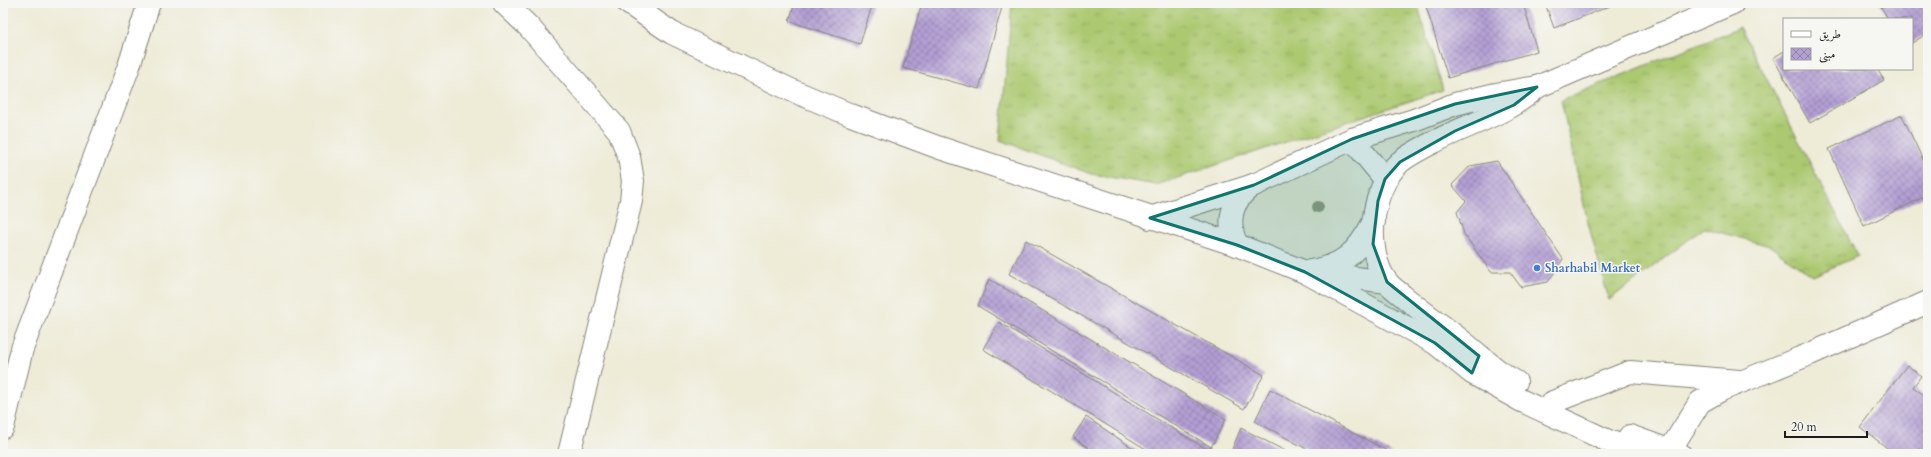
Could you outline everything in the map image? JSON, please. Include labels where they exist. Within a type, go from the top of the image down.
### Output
[{"type":"street","points":[[3,427],[22,349],[129,66],[150,3]]},
{"type":"street","points":[[504,3],[529,27],[619,130],[629,158],[633,181],[631,201],[569,454]]},
{"type":"street","points":[[628,3],[672,33],[791,90],[851,115],[938,147],[1150,218],[1237,245],[1305,272],[1475,365],[1520,400],[1562,421],[1644,454]]},
{"type":"street","points":[[1237,245],[1232,235],[1232,212],[1244,191],[1254,185],[1352,139],[1414,120],[1455,104],[1496,94],[1537,87],[1733,3]]},
{"type":"street","points":[[1537,87],[1514,105],[1455,131],[1420,149],[1400,162],[1385,179],[1378,202],[1374,221],[1373,244],[1379,264],[1387,282],[1422,312],[1459,339],[1475,365],[1497,371],[1553,402],[1672,453],[1700,402],[1721,390],[1810,354],[1928,302]]},
{"type":"street","points":[[1352,139],[1385,179]]},
{"type":"street","points":[[1150,218],[1254,185]]},
{"type":"street","points":[[1305,272],[1340,263],[1354,252],[1366,236],[1374,221]]},
{"type":"street","points":[[1305,272],[1387,282]]},
{"type":"street","points":[[1553,402],[1630,372],[1744,381]]},
{"type":"highlighted area","points":[[1537,87],[1514,105],[1455,131],[1400,162],[1385,179],[1378,201],[1373,244],[1387,282],[1479,356],[1472,373],[1435,343],[1305,272],[1237,245],[1150,218],[1254,185],[1352,139],[1455,104]]},
{"type":"green space","points":[[1012,3],[1417,3],[1443,90],[1156,185],[1091,174],[1000,140]]},
{"type":"green space","points":[[1740,27],[1858,256],[1813,276],[1770,246],[1704,228],[1609,300],[1588,223],[1561,100]]},
{"type":"building","points":[[795,3],[873,3],[860,44],[789,21]]},
{"type":"building","points":[[922,3],[989,3],[1002,7],[979,89],[903,68]]},
{"type":"building","points":[[1425,3],[1523,3],[1537,51],[1448,78]]},
{"type":"building","points":[[1545,3],[1618,3],[1554,28]]},
{"type":"building","points":[[1879,3],[1928,3],[1928,33],[1913,42],[1913,18],[1887,18]]},
{"type":"building","points":[[1783,52],[1783,70],[1878,70],[1884,80],[1810,123],[1773,58]]},
{"type":"building","points":[[1902,115],[1928,171],[1928,195],[1864,226],[1829,149]]},
{"type":"building","points":[[1497,161],[1563,259],[1548,282],[1521,287],[1510,272],[1491,272],[1464,234],[1457,212],[1466,201],[1452,185],[1470,166]]},
{"type":"building","points":[[1026,240],[1264,375],[1244,409],[1009,274]]},
{"type":"building","points":[[989,279],[1226,419],[1211,447],[978,306]]},
{"type":"building","points":[[999,322],[1211,452],[1210,454],[1154,454],[983,349]]},
{"type":"building","points":[[1907,365],[1921,376],[1913,387],[1928,398],[1928,454],[1895,454],[1860,427]]},
{"type":"building","points":[[1270,389],[1393,454],[1316,454],[1255,421]]},
{"type":"building","points":[[1086,417],[1142,454],[1097,454],[1073,437]]},
{"type":"building","points":[[1241,428],[1291,454],[1230,454]]},
{"type":"place","name":"Sharhabil Market","points":[[1537,268]]}]
